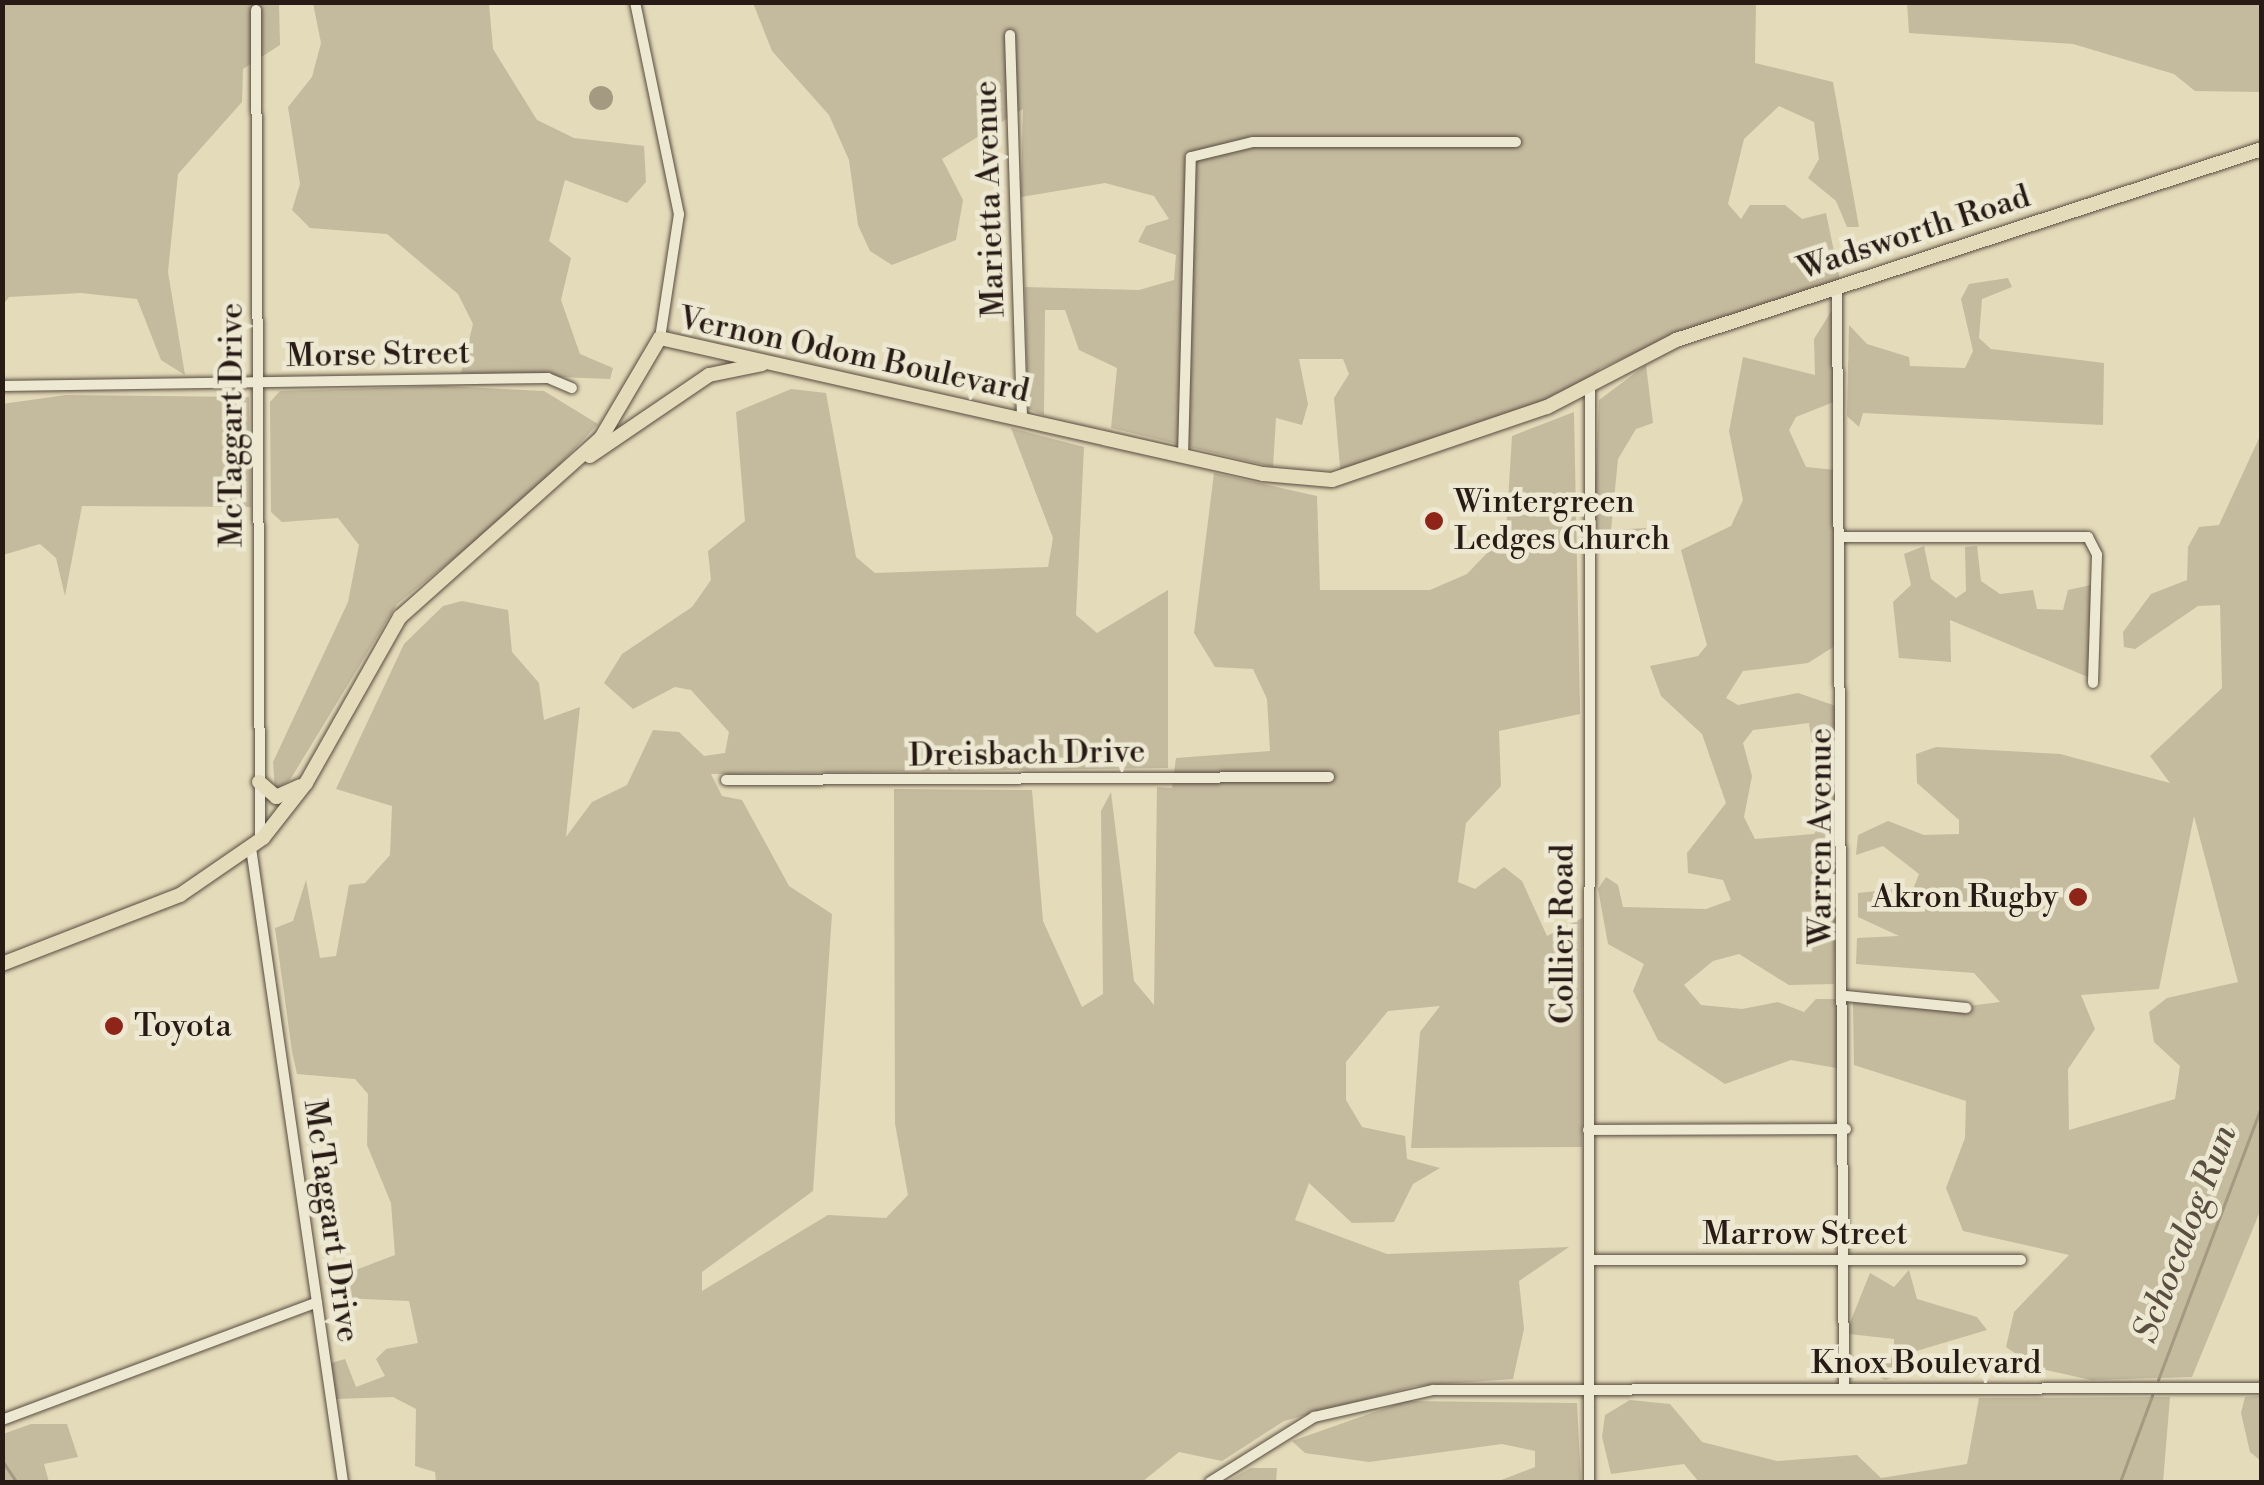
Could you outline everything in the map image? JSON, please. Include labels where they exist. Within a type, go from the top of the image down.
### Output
[{"type":"main road","name":"Wadsworth Road","points":[[1590,386],[1676,340],[2262,150]]},
{"type":"main road","name":"Vernon Odom Boulevard","points":[[2,964],[180,895],[255,844],[306,783],[400,617],[578,462],[624,408],[660,338],[1183,456],[1332,480],[1590,386]]},
{"type":"main road","points":[[578,462],[709,375],[767,363]]},
{"type":"main road","points":[[260,782],[276,796],[306,783]]},
{"type":"street","points":[[635,2],[679,214],[660,338]]},
{"type":"street","name":"McTaggart Drive","points":[[256,10],[260,782],[255,844],[343,1482]]},
{"type":"street","name":"Marietta Avenue","points":[[1010,35],[1022,420]]},
{"type":"street","points":[[1183,456],[1191,157],[1254,142],[1516,142]]},
{"type":"street","name":"Warren Avenue","points":[[1837,287],[1844,537],[1844,1387]]},
{"type":"street","name":"Morse Street","points":[[2,386],[548,378],[572,388]]},
{"type":"street","name":"Collier Road","points":[[1589,1482],[1590,386]]},
{"type":"street","points":[[1844,537],[2093,543],[2093,683]]},
{"type":"street","name":"Dreisbach Drive","points":[[726,780],[1329,777]]},
{"type":"street","points":[[1846,996],[1966,1008]]},
{"type":"street","points":[[1588,1130],[1846,1128]]},
{"type":"street","name":"Marrow Street","points":[[1589,1260],[2021,1260]]},
{"type":"street","points":[[2,1420],[317,1302]]},
{"type":"street","name":"Knox Boulevard","points":[[1210,1482],[1252,1450],[1353,1404],[1432,1390],[2262,1388]]},
{"type":"shaded area","points":[[2,3],[279,3],[280,45],[243,69],[242,102],[178,174],[168,272],[185,375],[161,360],[137,299],[81,293],[9,297],[3,305]]},
{"type":"shaded area","points":[[313,3],[489,3],[493,49],[537,120],[574,138],[644,146],[646,182],[627,203],[565,180],[549,241],[571,258],[561,300],[580,354],[613,368],[610,379],[461,373],[473,324],[458,294],[387,234],[310,228],[292,210],[300,184],[288,107],[312,77],[321,43]]},
{"type":"shaded area","points":[[753,3],[1756,3],[1755,63],[1833,82],[1859,227],[1847,227],[1836,201],[1808,178],[1819,159],[1814,122],[1779,106],[1744,139],[1728,204],[1741,219],[1750,205],[1785,205],[1802,219],[1826,213],[1840,280],[1664,341],[1601,368],[1580,388],[1341,478],[1334,398],[1349,374],[1343,359],[1299,359],[1308,404],[1302,425],[1276,418],[1273,467],[1111,428],[1117,368],[1079,350],[1065,310],[1045,310],[1044,415],[1028,409],[1025,287],[1139,290],[1174,280],[1176,255],[1138,242],[1146,226],[1169,219],[1154,196],[1105,183],[1021,197],[1023,109],[942,159],[963,200],[956,240],[892,265],[870,251],[858,225],[849,160],[829,115],[772,51]]},
{"type":"shaded area","points":[[1907,3],[2261,3],[2261,92],[2195,91],[2174,74],[2073,44],[1909,33]]},
{"type":"shaded area","points":[[596,86],[606,86],[613,98],[606,110],[596,110],[589,103],[589,93]]},
{"type":"shaded area","points":[[2008,278],[2012,287],[1982,299],[1979,338],[1991,349],[2104,363],[2103,425],[1863,413],[1859,427],[1847,416],[1849,325],[1867,344],[1909,357],[1910,366],[1965,368],[1973,351],[1961,299],[1969,284]]},
{"type":"shaded area","points":[[1832,310],[1836,401],[1796,417],[1789,430],[1806,467],[1836,470],[1835,646],[1808,663],[1743,671],[1726,698],[1738,705],[1798,693],[1836,706],[1835,793],[1818,787],[1809,723],[1753,730],[1743,743],[1752,776],[1744,817],[1755,839],[1814,834],[1828,814],[1838,820],[1834,984],[1789,985],[1739,954],[1713,961],[1684,985],[1701,1005],[1742,1009],[1778,1002],[1804,1012],[1816,999],[1839,999],[1842,1069],[1791,1060],[1725,1084],[1658,1040],[1633,991],[1644,964],[1608,944],[1598,889],[1606,877],[1618,885],[1623,907],[1706,909],[1731,900],[1723,880],[1688,873],[1687,853],[1726,803],[1702,734],[1661,696],[1650,666],[1698,656],[1707,645],[1681,550],[1731,526],[1743,500],[1729,431],[1743,357],[1815,375],[1814,339]]},
{"type":"shaded area","points":[[1646,365],[1653,423],[1636,429],[1618,459],[1611,530],[1646,528],[1647,537],[1593,539],[1599,400]]},
{"type":"shaded area","points":[[442,386],[544,391],[598,424],[523,503],[397,604],[290,780],[275,790],[273,762],[348,602],[359,545],[338,518],[282,522],[271,512],[270,402],[280,391]]},
{"type":"shaded area","points":[[791,389],[826,393],[856,557],[875,573],[1048,567],[1053,538],[1011,428],[1084,447],[1076,615],[1097,633],[1168,590],[1168,768],[711,774],[722,796],[742,800],[789,886],[832,914],[813,1191],[702,1272],[702,1291],[828,1215],[886,1218],[908,1195],[895,1124],[894,789],[1032,790],[1043,921],[1082,1007],[1103,994],[1101,811],[1111,792],[1134,981],[1154,1005],[1157,787],[1172,788],[1176,758],[1270,751],[1267,699],[1253,669],[1215,667],[1194,633],[1214,473],[1317,496],[1320,590],[1430,590],[1467,574],[1506,533],[1512,436],[1574,412],[1580,714],[1499,731],[1501,786],[1466,823],[1458,882],[1475,889],[1504,867],[1522,881],[1547,936],[1582,918],[1582,1147],[1411,1148],[1420,1032],[1440,1006],[1388,1011],[1346,1062],[1346,1100],[1362,1127],[1405,1136],[1407,1159],[1440,1168],[1413,1184],[1394,1222],[1352,1223],[1309,1183],[1295,1220],[1387,1254],[1569,1247],[1519,1281],[1524,1329],[1513,1379],[1415,1386],[1284,1421],[1222,1461],[1179,1452],[1142,1482],[436,1482],[435,1472],[415,1466],[416,1409],[393,1397],[336,1399],[331,1363],[345,1359],[356,1387],[385,1376],[376,1359],[386,1349],[418,1343],[409,1301],[341,1298],[345,1274],[395,1255],[391,1203],[367,1145],[368,1094],[355,1079],[297,1074],[292,1051],[275,928],[293,921],[306,880],[320,958],[336,956],[349,885],[365,883],[390,855],[392,806],[336,789],[404,644],[443,606],[462,601],[508,610],[512,652],[539,683],[544,720],[580,707],[566,837],[592,802],[627,785],[653,730],[679,732],[704,756],[725,753],[729,732],[691,690],[675,687],[633,709],[604,683],[622,654],[692,607],[711,580],[708,551],[745,521],[736,412]]},
{"type":"shaded area","points":[[66,395],[249,397],[251,507],[82,506],[65,596],[56,558],[40,544],[3,555],[2,404]]},
{"type":"shaded area","points":[[2261,434],[2261,1209],[2192,1377],[2091,1380],[2037,1368],[2006,1347],[2014,1312],[2069,1255],[1963,1231],[1946,1188],[1965,1138],[1966,1101],[1854,1065],[1853,1002],[1936,1010],[2000,1002],[1974,973],[1856,964],[1857,938],[1899,936],[1858,917],[1858,893],[1914,887],[1919,874],[1883,846],[1856,855],[1858,835],[1888,821],[1924,835],[1959,834],[1959,820],[1917,783],[1916,754],[1936,747],[2060,754],[2170,783],[2150,756],[2222,688],[2220,605],[2198,606],[2135,649],[2124,647],[2123,632],[2151,594],[2187,580],[2188,547],[2199,527],[2219,525]],"holes":[[[2194,816],[2238,982],[2167,998],[2149,1012],[2154,1042],[2180,1066],[2175,1099],[2069,1130],[2068,1069],[2095,1029],[2081,995],[2159,989]]]},
{"type":"shaded area","points":[[1924,546],[1931,579],[1956,598],[1966,591],[1965,547],[1977,546],[1981,581],[2000,594],[2033,590],[2037,609],[2063,610],[2068,590],[2091,585],[2088,677],[1950,620],[1951,662],[1899,658],[1893,602],[1911,585],[1904,554]]},
{"type":"shaded area","points":[[1909,1270],[1917,1299],[1977,1317],[1987,1330],[1913,1352],[1902,1375],[1885,1380],[1873,1374],[1894,1356],[1894,1339],[1849,1334],[1849,1325],[1870,1273],[1894,1287]]},
{"type":"shaded area","points":[[2262,1396],[2261,1461],[2250,1452],[2241,1413],[2245,1397]]},
{"type":"shaded area","points":[[2170,1397],[2163,1482],[1699,1482],[1684,1464],[1611,1474],[1602,1437],[1605,1415],[1630,1400],[1670,1404],[1702,1442],[1777,1461],[1857,1455],[1881,1478],[1967,1464],[1979,1398]]},
{"type":"shaded area","points":[[1406,1401],[1577,1403],[1581,1482],[1496,1482],[1535,1467],[1535,1451],[1502,1444],[1369,1462],[1305,1453],[1292,1441]]},
{"type":"shaded area","points":[[31,1424],[67,1424],[78,1457],[44,1464],[49,1482],[3,1482],[3,1434]]},
{"type":"shaded area","points":[[1251,1468],[1277,1468],[1276,1482],[1226,1482]]},
{"type":"waterway","name":"Schocalog Run","points":[[2158,1380],[2262,1105]]},
{"type":"waterway","name":"Schocalog Run","points":[[2120,1482],[2152,1396]]},
{"type":"waterway","points":[[2,1460],[17,1482]]},
{"type":"place","name":"Wintergreen Ledges Church","points":[[1434,521]]},
{"type":"place","name":"Akron Rugby","points":[[2078,897]]},
{"type":"place","name":"Toyota","points":[[114,1026]]}]
